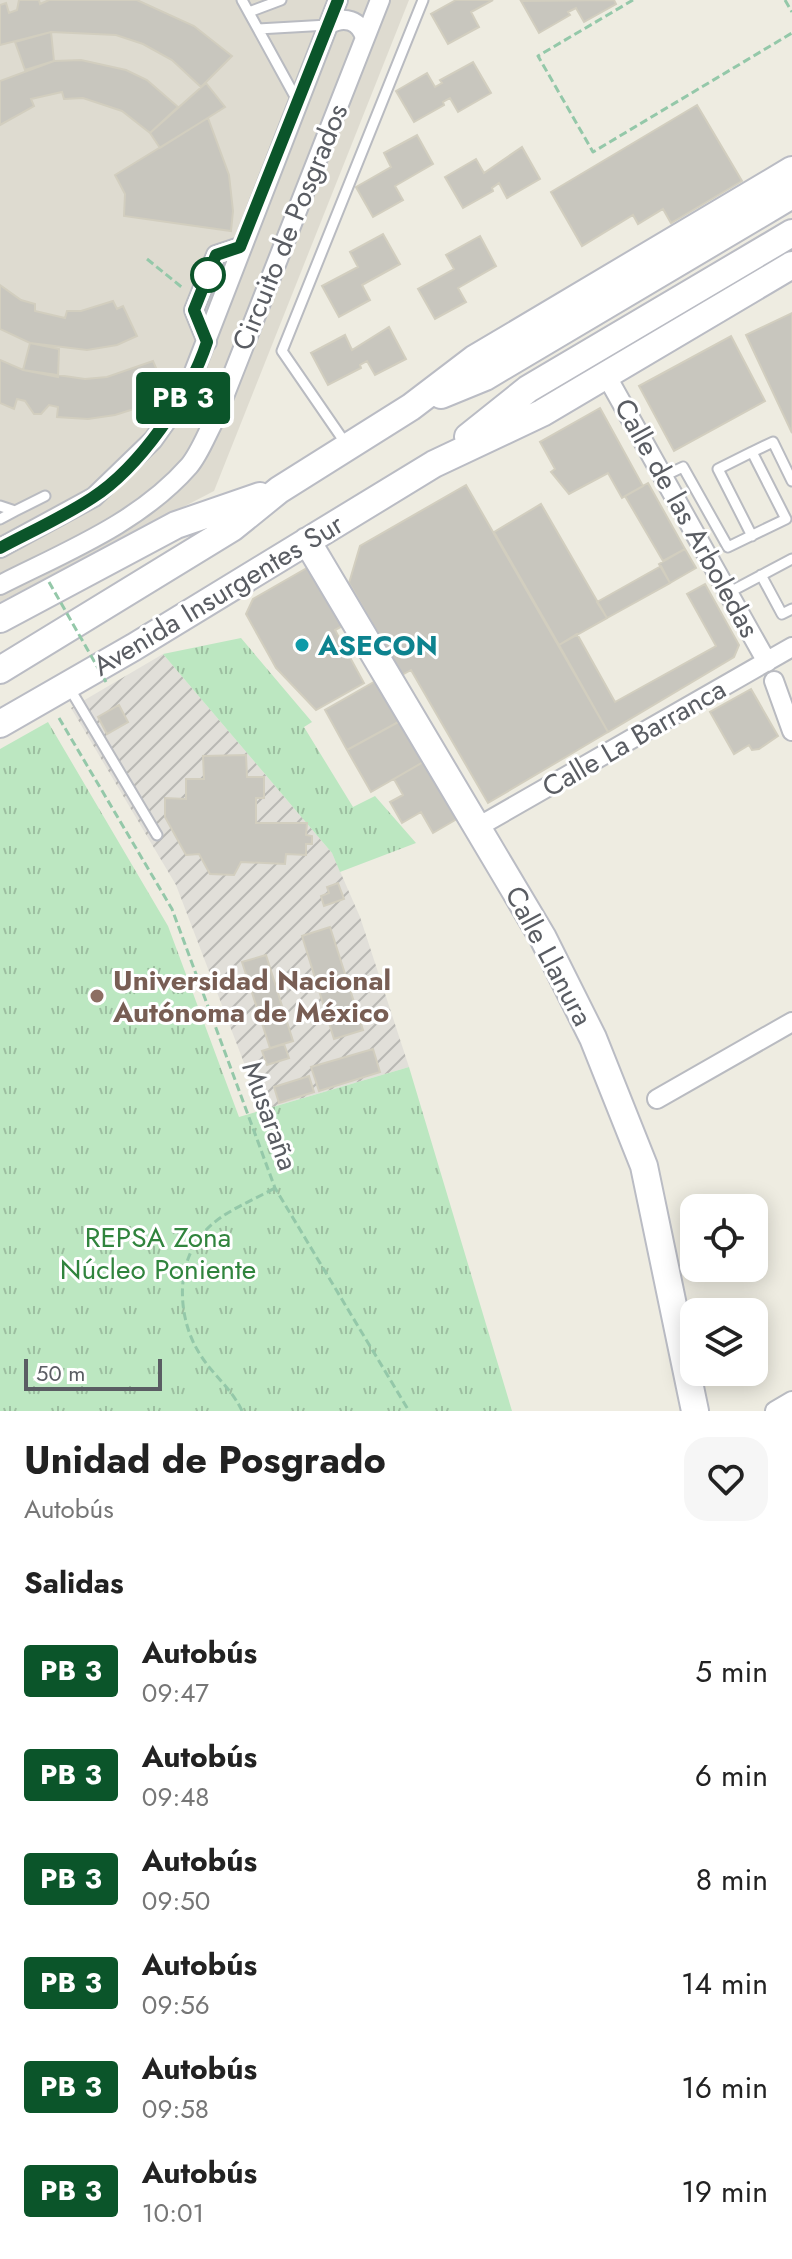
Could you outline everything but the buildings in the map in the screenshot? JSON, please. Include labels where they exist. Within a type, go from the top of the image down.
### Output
[{"type":"main road","name":"Avenida Insurgentes Sur","points":[[0,670],[232,528],[279,490],[411,407],[474,359],[792,170]]},
{"type":"main road","name":"Avenida Insurgentes Sur","points":[[411,407],[485,377],[792,195]]},
{"type":"main road","name":"Avenida Insurgentes Sur","points":[[434,464],[528,389],[792,233]]},
{"type":"main road","name":"Avenida Insurgentes Sur","points":[[0,724],[434,464],[542,413],[792,265]]},
{"type":"main road","points":[[0,619],[176,525],[279,490]]},
{"type":"main road","name":"Calle Llanura","points":[[307,541],[568,985],[628,1119],[644,1166],[695,1411]]},
{"type":"street","name":"Circuito de Posgrados","points":[[0,548],[94,497],[153,440],[185,395],[338,0]]},
{"type":"street","name":"Circuito de Posgrados","points":[[0,585],[118,525],[158,497],[191,464],[216,417],[380,0]]},
{"type":"street","points":[[328,25],[339,19],[351,20],[361,27],[365,38]]},
{"type":"street","points":[[207,342],[194,310],[216,255],[240,247]]},
{"type":"street","points":[[220,307],[225,318],[235,324],[246,323],[255,316]]},
{"type":"street","points":[[198,365],[210,360],[222,365],[225,389]]},
{"type":"street","name":"Calle de las Arboledas","points":[[606,375],[767,662]]},
{"type":"street","name":"Calle La Barranca","points":[[476,828],[792,647]]},
{"type":"street","points":[[774,681],[792,731]]},
{"type":"street","points":[[657,1099],[792,1022]]},
{"type":"street","points":[[775,1411],[792,1401]]},
{"type":"lane","points":[[242,0],[298,102]]},
{"type":"lane","points":[[249,12],[281,0]]},
{"type":"lane","points":[[348,446],[282,351],[423,0]]},
{"type":"lane","points":[[258,29],[328,25]]},
{"type":"lane","points":[[752,536],[718,469],[773,442],[792,481]]},
{"type":"lane","points":[[664,476],[683,467],[728,547],[786,519],[752,452]]},
{"type":"lane","points":[[0,519],[45,496]]},
{"type":"lane","points":[[0,506],[15,511]]},
{"type":"lane","points":[[728,593],[792,559]]},
{"type":"lane","points":[[761,575],[782,614],[792,609]]},
{"type":"lane","points":[[59,691],[157,835]]},
{"type":"path","points":[[633,0],[538,56],[593,152],[792,33]]},
{"type":"path","points":[[785,0],[792,12]]},
{"type":"path","points":[[147,259],[198,300]]},
{"type":"path","points":[[49,582],[106,682]]},
{"type":"path","name":"Musaraña","points":[[59,691],[55,711],[172,909],[275,1188],[341,1303],[409,1411]]},
{"type":"path","points":[[242,1411],[228,1386],[197,1351],[181,1309],[184,1279],[191,1249],[204,1231],[275,1188]]},
{"type":"shaded area","points":[[0,0],[409,0],[214,491],[0,602]]},
{"type":"shaded area","points":[[163,654],[332,853],[360,917],[409,1067],[262,1110],[176,885],[71,708]]},
{"type":"green space","points":[[241,638],[312,722],[304,727],[353,807],[375,796],[416,843],[340,872],[332,853],[163,654]]},
{"type":"green space","name":"REPSA Zona Núcleo Poniente","points":[[48,722],[168,926],[239,1117],[409,1067],[512,1411],[0,1411],[0,749]]},
{"type":"bus line","points":[[0,548],[94,497],[153,440],[185,395],[207,342],[194,310],[216,255],[240,247],[338,0]]},
{"type":"place","name":"ASECON","points":[[302,645]]},
{"type":"place","name":"Universidad Nacional Autónoma de México","points":[[97,996]]}]
